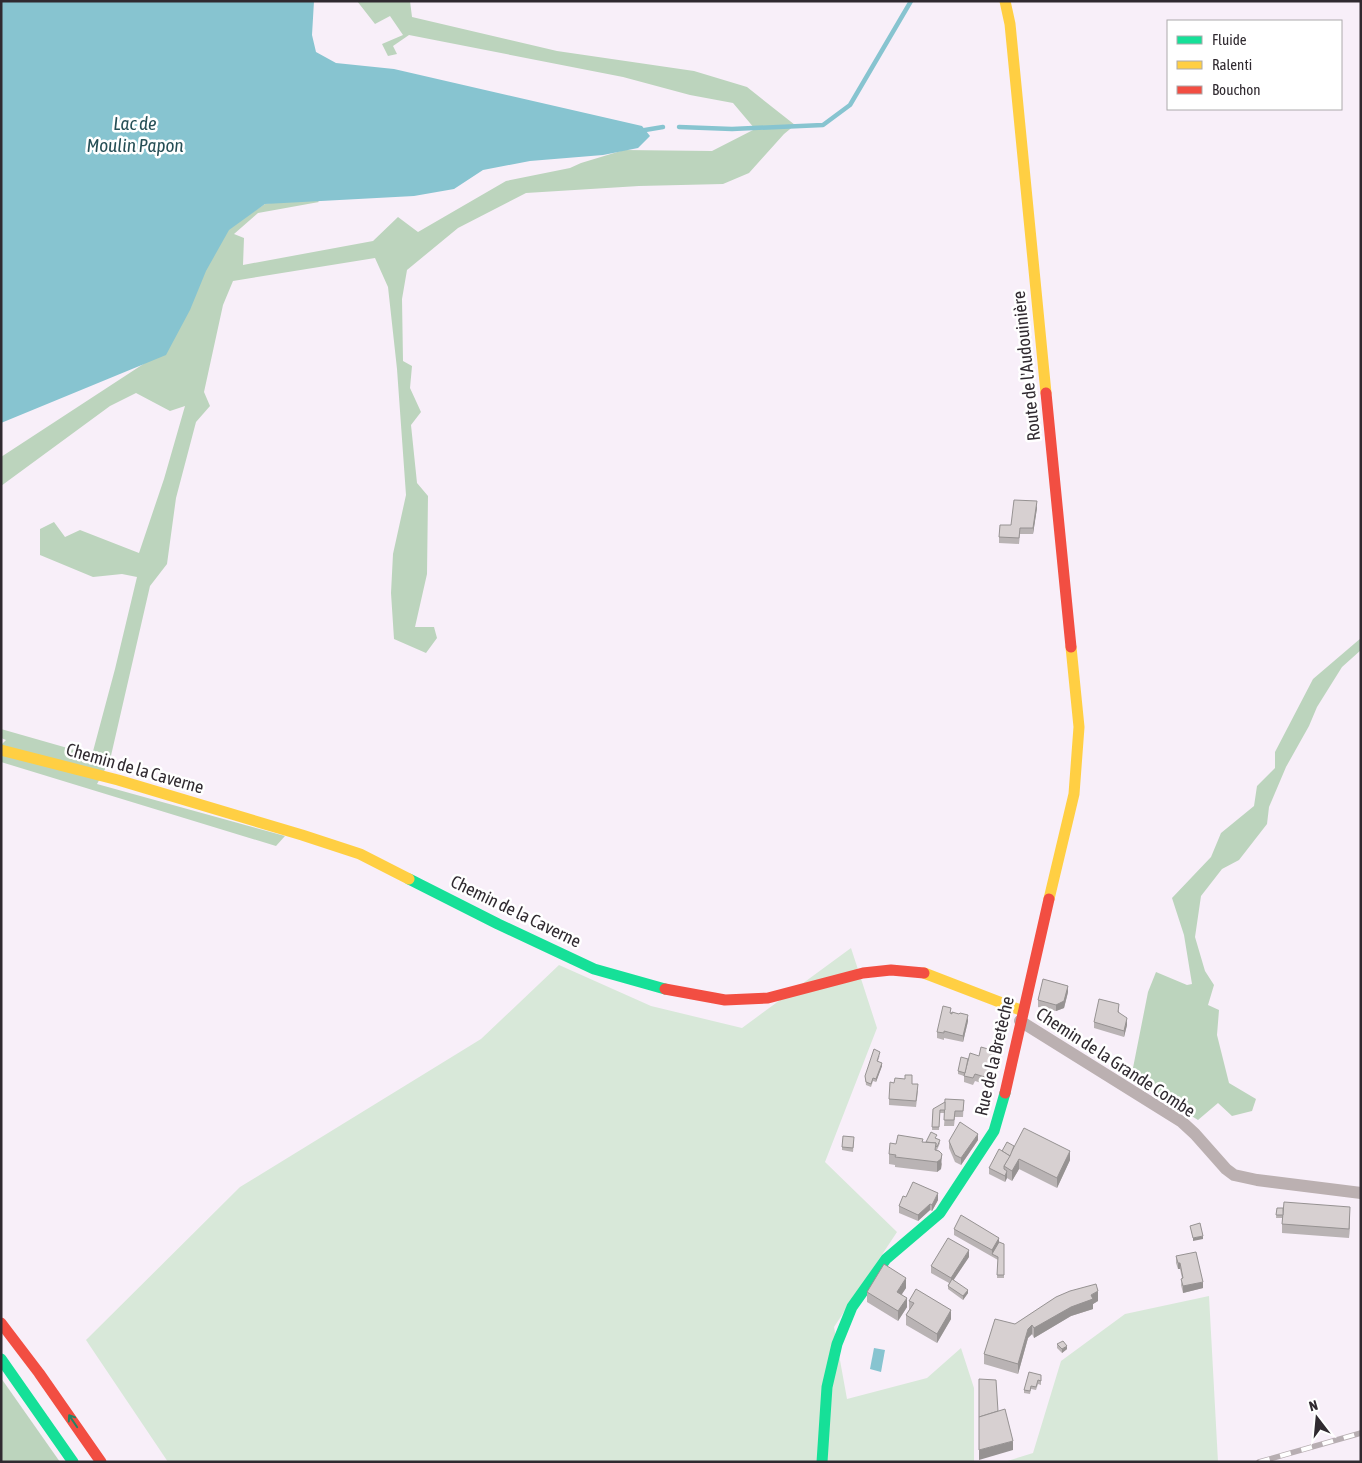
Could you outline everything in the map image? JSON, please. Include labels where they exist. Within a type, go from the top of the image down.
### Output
[{"type":"main road","name":"Route de l'Audouinière","points":[[1005,1],[1010,24],[1079,727]]},
{"type":"main road","name":"Rue de la Bretèche","points":[[822,1462],[827,1387],[837,1344],[852,1307],[886,1259],[940,1213],[994,1131],[1002,1107],[1021,1016],[1074,794],[1079,727]]},
{"type":"main road","name":"Chemin de la Caverne","points":[[1,750],[118,780],[360,854],[498,924],[594,969],[669,990],[724,1000],[768,998],[863,973],[890,970],[922,972],[1021,1016]]},
{"type":"main road","points":[[1,1323],[39,1373],[100,1462]]},
{"type":"main road","points":[[1,1359],[73,1462]]},
{"type":"street","name":"Chemin de la Grande Combe","points":[[1021,1016],[1182,1122],[1226,1169],[1234,1175],[1257,1180],[1361,1193]]},
{"type":"green space","points":[[357,1],[410,1],[412,17],[557,51],[694,71],[747,87],[795,125],[784,134],[749,173],[723,184],[639,186],[526,193],[458,228],[407,270],[402,299],[403,361],[412,366],[410,388],[421,412],[411,425],[417,483],[428,496],[427,574],[415,627],[434,627],[437,638],[426,653],[394,639],[391,593],[393,554],[406,495],[397,369],[388,287],[375,258],[233,281],[223,305],[204,392],[210,406],[196,422],[176,498],[167,564],[150,586],[110,760],[97,784],[285,836],[276,846],[1,762],[1,745],[6,740],[1,738],[1,729],[92,755],[137,577],[122,574],[93,577],[40,555],[40,529],[54,522],[65,537],[80,530],[139,553],[164,479],[185,406],[170,411],[136,393],[110,406],[1,486],[1,457],[148,361],[202,246],[265,204],[313,196],[319,202],[258,213],[234,234],[244,238],[243,265],[373,241],[398,217],[418,232],[506,181],[570,168],[624,150],[712,151],[755,129],[733,103],[690,95],[623,77],[409,35],[393,46],[397,54],[388,56],[382,44],[403,35],[390,16],[375,24]]},
{"type":"green space","points":[[1361,638],[1361,650],[1342,667],[1317,707],[1309,726],[1286,767],[1269,807],[1267,824],[1239,860],[1222,869],[1201,896],[1195,937],[1205,971],[1214,985],[1208,1005],[1219,1010],[1217,1035],[1229,1083],[1256,1099],[1252,1111],[1232,1116],[1218,1103],[1198,1120],[1131,1078],[1148,992],[1156,972],[1187,985],[1192,984],[1184,935],[1172,898],[1211,857],[1221,833],[1254,806],[1257,786],[1275,768],[1275,752],[1313,679]]},
{"type":"green space","points":[[851,948],[877,1028],[825,1162],[897,1232],[834,1327],[847,1399],[927,1378],[961,1348],[974,1388],[974,1462],[168,1462],[86,1340],[240,1187],[481,1039],[559,965],[651,1006],[742,1028]]},
{"type":"green space","points":[[1209,1296],[1218,1462],[1004,1462],[1033,1453],[1061,1361],[1125,1314]]},
{"type":"green space","points":[[1,1378],[60,1462],[1,1462]]},
{"type":"water","name":"Lac de Moulin Papon","points":[[1,1],[314,1],[312,35],[316,52],[336,63],[394,69],[642,126],[650,136],[638,148],[603,155],[530,161],[483,170],[454,189],[414,196],[265,204],[229,230],[206,271],[190,310],[166,355],[1,423]]},
{"type":"water","points":[[874,1348],[885,1350],[881,1372],[870,1369]]},
{"type":"building","points":[[1014,500],[1037,501],[1033,528],[1020,528],[1019,538],[999,537],[1000,525],[1011,525]]},
{"type":"building","points":[[1043,979],[1068,986],[1064,1001],[1056,1005],[1038,1000]]},
{"type":"building","points":[[1099,999],[1119,1004],[1118,1012],[1127,1018],[1124,1031],[1094,1022]]},
{"type":"building","points":[[943,1006],[951,1008],[950,1013],[952,1014],[952,1012],[968,1015],[963,1036],[944,1031],[944,1033],[937,1032]]},
{"type":"building","points":[[981,1047],[995,1051],[988,1078],[975,1074],[973,1078],[964,1076],[970,1053],[979,1056]]},
{"type":"building","points":[[874,1049],[880,1052],[877,1061],[882,1063],[876,1079],[873,1078],[871,1084],[866,1082],[865,1076]]},
{"type":"building","points":[[961,1057],[968,1059],[965,1073],[958,1071]]},
{"type":"building","points":[[905,1075],[912,1075],[912,1084],[918,1084],[916,1101],[889,1099],[890,1082],[894,1083],[895,1078],[905,1079]]},
{"type":"building","points":[[945,1099],[964,1100],[963,1111],[955,1111],[954,1120],[944,1120]]},
{"type":"building","points":[[945,1102],[945,1110],[940,1110],[939,1127],[932,1127],[933,1109]]},
{"type":"building","points":[[960,1122],[978,1134],[961,1158],[955,1155],[949,1141]]},
{"type":"building","points":[[1024,1128],[1070,1151],[1057,1178],[1019,1159],[1012,1171],[1004,1166]]},
{"type":"building","points":[[931,1132],[937,1135],[935,1138],[940,1140],[937,1147],[936,1143],[926,1142]]},
{"type":"building","points":[[898,1135],[923,1139],[922,1142],[936,1143],[935,1150],[942,1154],[941,1159],[937,1162],[895,1157],[896,1155],[889,1154],[890,1143],[896,1144]]},
{"type":"building","points":[[843,1136],[854,1137],[853,1148],[842,1147]]},
{"type":"building","points":[[1007,1142],[1014,1146],[1010,1156],[1002,1151]]},
{"type":"building","points":[[999,1149],[1010,1156],[1004,1166],[1004,1169],[1007,1171],[1005,1176],[989,1168]]},
{"type":"building","points":[[913,1182],[938,1193],[932,1205],[930,1204],[918,1215],[899,1206],[903,1196],[906,1197]]},
{"type":"building","points":[[1284,1202],[1350,1207],[1349,1229],[1282,1224]]},
{"type":"building","points":[[1277,1208],[1283,1208],[1283,1215],[1276,1215]]},
{"type":"building","points":[[961,1215],[999,1238],[992,1250],[954,1229]]},
{"type":"building","points":[[1200,1223],[1203,1236],[1193,1238],[1190,1226]]},
{"type":"building","points":[[948,1238],[969,1250],[951,1278],[931,1266]]},
{"type":"building","points":[[999,1242],[1004,1244],[1004,1275],[997,1275],[998,1257],[992,1254]]},
{"type":"building","points":[[1196,1252],[1203,1282],[1183,1286],[1180,1263],[1178,1263],[1176,1256]]},
{"type":"building","points":[[884,1264],[906,1278],[897,1292],[907,1298],[898,1311],[867,1292]]},
{"type":"building","points":[[952,1279],[968,1290],[963,1296],[948,1286]]},
{"type":"building","points":[[1096,1284],[1098,1291],[1091,1295],[1093,1299],[1071,1307],[1034,1328],[1032,1325],[1028,1329],[1018,1364],[984,1354],[995,1319],[1015,1324],[1056,1297]]},
{"type":"building","points":[[916,1289],[951,1310],[937,1334],[906,1315],[914,1303],[909,1301]]},
{"type":"building","points":[[1063,1341],[1067,1346],[1062,1349],[1057,1344]]},
{"type":"building","points":[[1029,1372],[1041,1375],[1041,1381],[1038,1380],[1036,1387],[1031,1386],[1030,1391],[1024,1390]]},
{"type":"building","points":[[979,1379],[996,1380],[998,1411],[979,1417]]},
{"type":"building","points":[[1005,1409],[1013,1441],[979,1450],[979,1417]]},
{"type":"waterway","points":[[679,127],[732,129],[823,125],[850,105],[911,1]]},
{"type":"waterway","points":[[639,131],[663,127]]},
{"type":"railway","points":[[1259,1462],[1361,1433]]},
{"type":"traffic: fast","points":[[409,879],[498,924],[594,969],[665,989]]},
{"type":"traffic: fast","points":[[822,1462],[827,1387],[837,1344],[852,1307],[886,1259],[940,1213],[994,1131],[1005,1093]]},
{"type":"traffic: fast","points":[[1,1359],[73,1462]]},
{"type":"traffic: slow","points":[[1005,1],[1010,24],[1046,393]]},
{"type":"traffic: slow","points":[[1049,899],[1074,794],[1079,727],[1071,647]]},
{"type":"traffic: slow","points":[[1,750],[118,780],[302,835],[360,854],[409,879]]},
{"type":"traffic: slow","points":[[924,973],[1023,1011]]},
{"type":"traffic: jam","points":[[1046,393],[1071,647]]},
{"type":"traffic: jam","points":[[1005,1093],[1049,899]]},
{"type":"traffic: jam","points":[[665,989],[725,1000],[768,998],[863,973],[891,970],[924,973]]},
{"type":"traffic: jam","points":[[1,1323],[39,1373],[101,1462]]}]
